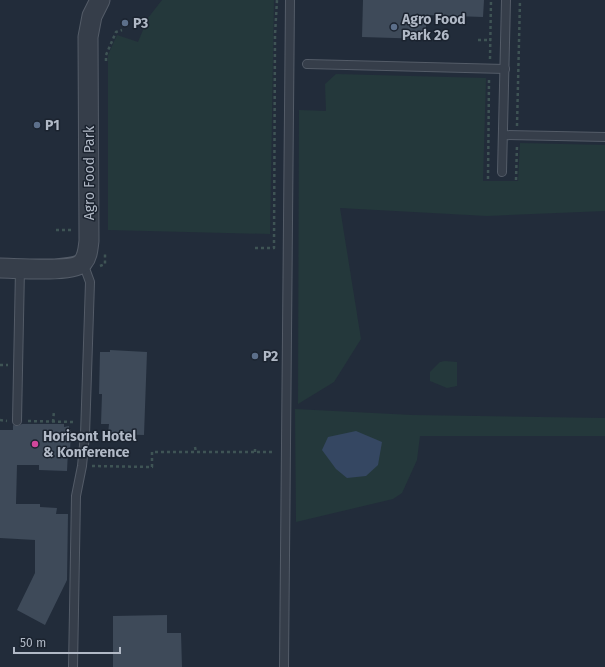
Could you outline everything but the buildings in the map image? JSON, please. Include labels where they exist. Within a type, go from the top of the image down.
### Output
[{"type":"street","name":"Agro Food Park","points":[[83,263],[88,254],[89,241],[88,37],[92,16],[100,0]]},
{"type":"street","points":[[0,268],[63,269],[74,267],[83,263]]},
{"type":"lane","points":[[284,667],[290,0]]},
{"type":"lane","points":[[502,172],[506,0]]},
{"type":"lane","points":[[307,64],[505,69]]},
{"type":"lane","points":[[503,135],[605,136]]},
{"type":"lane","points":[[73,667],[76,496],[82,466],[85,422],[90,282],[83,263]]},
{"type":"lane","points":[[17,421],[20,268]]},
{"type":"path","points":[[255,248],[274,248],[275,43],[277,0]]},
{"type":"path","points":[[488,179],[491,0]]},
{"type":"path","points":[[516,180],[520,0]]},
{"type":"path","points":[[478,40],[491,40]]},
{"type":"path","points":[[53,422],[54,411]]},
{"type":"path","points":[[0,420],[85,422]]},
{"type":"path","points":[[195,447],[196,452]]},
{"type":"path","points":[[255,447],[255,452]]},
{"type":"path","points":[[82,466],[152,467],[152,452],[286,452]]},
{"type":"green space","points":[[162,0],[274,0],[270,234],[108,230],[108,55],[117,35],[138,42],[148,18]]},
{"type":"green space","points":[[336,74],[486,78],[483,181],[518,181],[520,143],[605,145],[605,211],[487,216],[340,208],[361,339],[334,382],[298,404],[299,110],[326,111],[325,84]]},
{"type":"green space","points":[[440,362],[457,362],[457,386],[447,388],[430,381],[430,372]]},
{"type":"green space","points":[[295,409],[412,415],[605,418],[605,436],[420,436],[417,460],[402,493],[393,499],[296,522]]},
{"type":"water","points":[[356,431],[382,442],[378,465],[366,476],[347,478],[336,469],[322,450],[328,437]]},
{"type":"place","name":"P3","points":[[125,23]]},
{"type":"place","name":"Agro Food Park 26","points":[[394,27]]},
{"type":"place","name":"P1","points":[[37,125]]},
{"type":"place","name":"P2","points":[[255,356]]},
{"type":"place","name":"Horisont Hotel & Konference","points":[[35,444]]}]
